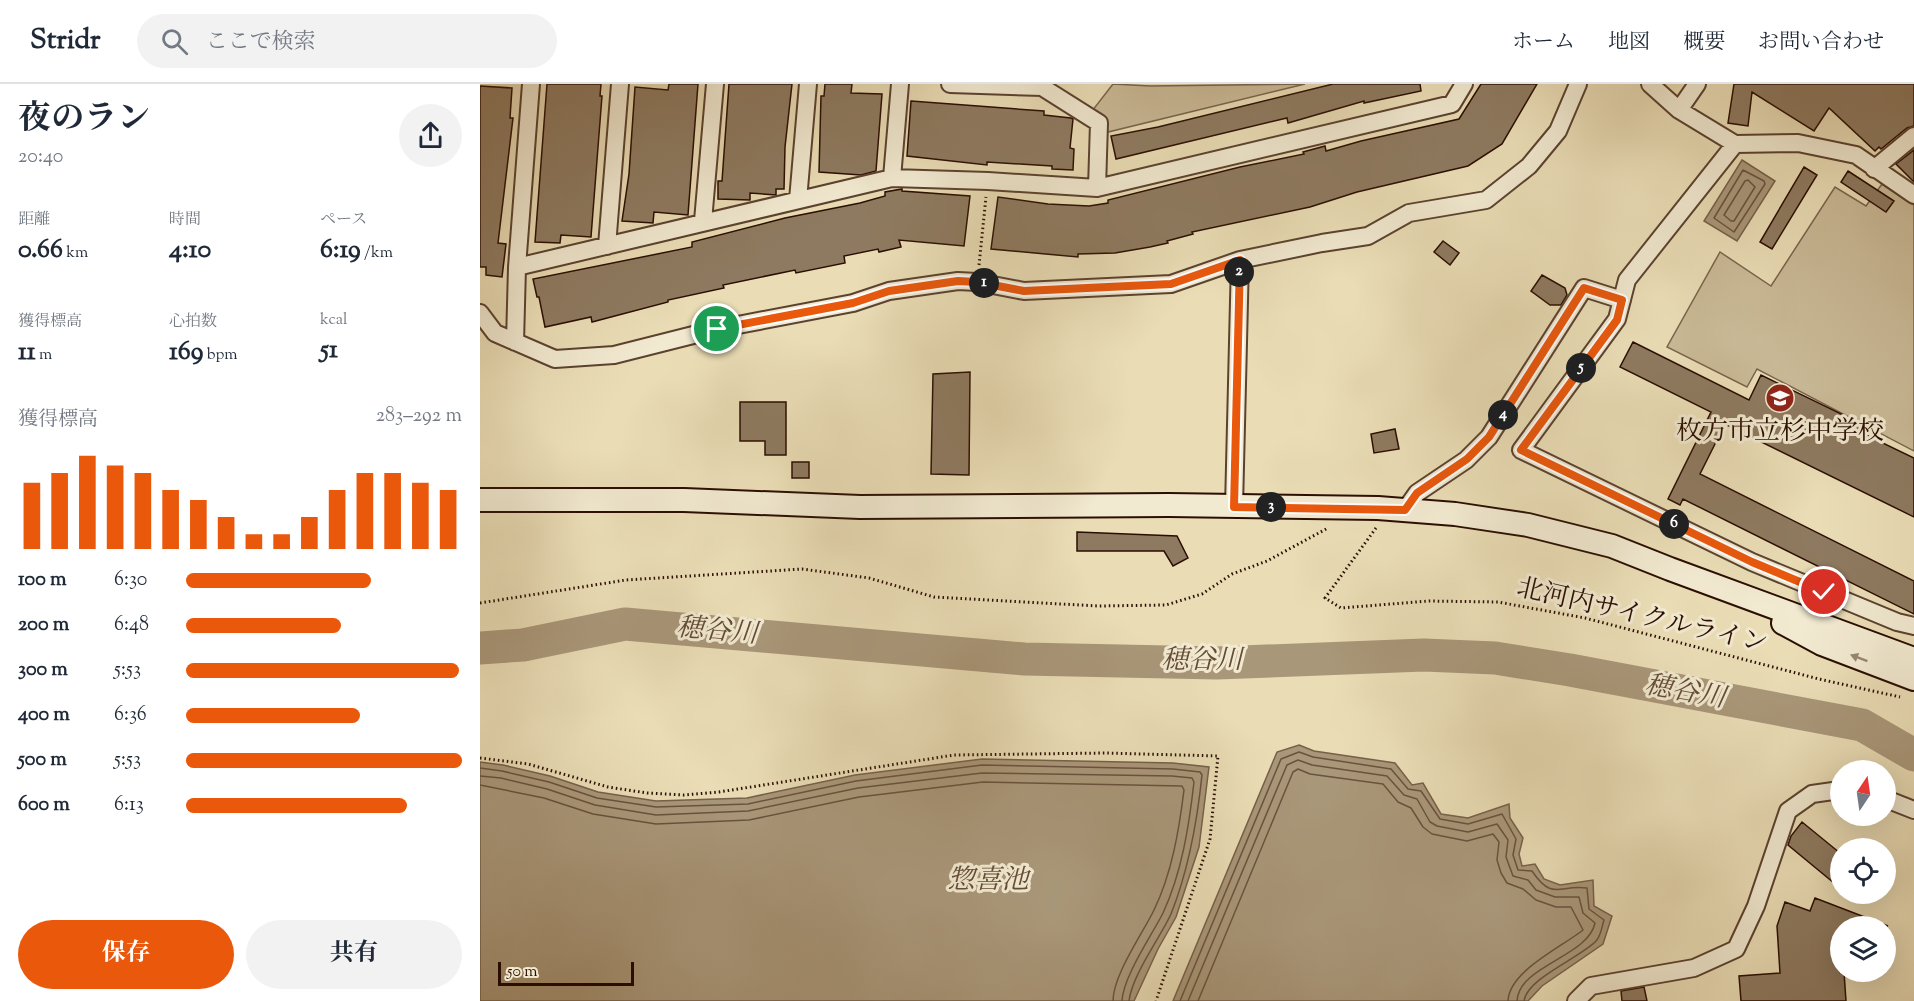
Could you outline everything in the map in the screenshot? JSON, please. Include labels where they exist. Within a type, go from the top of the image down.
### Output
[{"type":"street","points":[[515,342],[517,267],[531,84]]},
{"type":"street","points":[[607,246],[620,84]]},
{"type":"street","points":[[703,221],[715,84]]},
{"type":"street","points":[[798,200],[808,84]]},
{"type":"street","points":[[892,178],[900,84]]},
{"type":"street","points":[[950,84],[1041,86],[1099,123],[1097,188]]},
{"type":"street","points":[[517,267],[703,221],[892,178],[1097,188],[1452,104],[1464,84]]},
{"type":"street","points":[[480,313],[495,333],[555,359],[614,355],[717,329],[853,303],[889,291],[958,281],[977,282],[1024,291],[1171,284],[1240,260],[1368,236],[1408,213],[1486,200],[1529,166],[1557,130],[1578,84]]},
{"type":"street","points":[[1650,84],[1679,110],[1735,144],[1798,143],[1856,155],[1914,195]]},
{"type":"street","points":[[1679,110],[1697,84]]},
{"type":"street","points":[[1874,169],[1914,136]]},
{"type":"street","points":[[1735,144],[1627,280],[1617,320],[1521,450],[1752,562],[1897,622],[1914,626]]},
{"type":"street","points":[[1234,507],[1240,260]]},
{"type":"street","points":[[1405,510],[1417,493],[1467,459],[1489,437],[1584,288],[1622,300]]},
{"type":"street","points":[[480,500],[684,500],[872,507],[1234,507],[1405,510],[1466,515],[1566,533],[1612,546],[1716,587],[1914,659]]},
{"type":"street","points":[[1716,587],[1830,612],[1914,642]]},
{"type":"street","points":[[1716,587],[1909,688]]},
{"type":"street","points":[[1576,1001],[1591,986],[1694,968],[1736,949],[1756,906],[1788,811],[1812,794],[1830,791]]},
{"type":"street","points":[[1896,803],[1914,810]]},
{"type":"path","points":[[977,282],[988,181]]},
{"type":"path","points":[[480,603],[626,580],[802,569],[868,578],[934,597],[1098,606],[1166,605],[1202,594],[1232,574],[1268,561],[1332,525]]},
{"type":"path","name":"北河内サイクルライン","points":[[1365,528],[1376,529],[1325,598],[1341,608],[1429,601],[1498,602],[1585,618],[1819,679],[1909,688]]},
{"type":"path","points":[[480,758],[528,764],[608,788],[684,795],[719,792],[954,755],[1105,753],[1218,756],[1210,839],[1156,1001]]},
{"type":"shaded area","points":[[1113,84],[1150,86],[1305,84],[1108,132],[1103,119],[1092,111]]},
{"type":"shaded area","points":[[1882,184],[1914,205],[1914,451],[1757,369],[1747,387],[1667,347],[1720,252],[1771,286],[1835,187],[1866,206]]},
{"type":"water","points":[[1742,160],[1775,181],[1737,241],[1704,221]]},
{"type":"water","points":[[1299,745],[1314,751],[1395,763],[1412,785],[1423,783],[1441,814],[1468,818],[1509,804],[1510,818],[1523,838],[1519,854],[1522,866],[1535,864],[1544,879],[1560,885],[1593,880],[1594,906],[1612,916],[1603,944],[1542,986],[1528,1001],[1173,1001],[1277,752]]},
{"type":"water","name":"惣喜池","points":[[982,759],[1173,763],[1209,767],[1199,847],[1176,917],[1134,1001],[480,1001],[480,762],[550,776],[598,792],[656,801],[747,798],[855,775]]},
{"type":"building","points":[[547,84],[601,84],[600,96],[602,96],[591,237],[561,235],[560,243],[535,242]]},
{"type":"building","points":[[669,84],[698,84],[688,215],[654,212],[653,223],[622,221],[629,174],[635,87],[668,90]]},
{"type":"building","points":[[729,84],[792,84],[785,147],[784,189],[776,189],[776,195],[750,193],[750,200],[718,199],[718,181],[722,181]]},
{"type":"building","points":[[825,84],[852,84],[851,93],[882,94],[876,171],[861,175],[819,172],[821,96],[824,96]]},
{"type":"building","points":[[1333,84],[1420,84],[1421,91],[1364,103],[1364,101],[1288,123],[1287,118],[1116,159],[1111,136],[1158,127]]},
{"type":"building","points":[[1481,84],[1537,84],[1502,144],[1468,166],[1357,192],[1310,207],[1192,232],[1193,234],[1167,241],[1168,243],[1150,247],[1115,253],[1078,254],[1078,257],[991,249],[998,197],[1048,204],[1089,206],[1108,203],[1108,200],[1240,167],[1304,154],[1303,152],[1325,146],[1326,151],[1459,119]]},
{"type":"building","points":[[1734,84],[1914,84],[1914,126],[1907,128],[1881,149],[1879,147],[1875,151],[1829,108],[1814,131],[1752,92],[1748,126],[1728,123]]},
{"type":"building","points":[[480,86],[512,88],[510,118],[513,118],[498,243],[506,244],[502,277],[486,275],[486,267],[480,267]]},
{"type":"building","points":[[911,101],[1044,111],[1044,115],[1071,118],[1073,119],[1070,148],[1074,149],[1073,170],[1052,169],[1052,166],[987,162],[987,165],[907,156]]},
{"type":"building","points":[[1914,150],[1914,182],[1896,164]]},
{"type":"building","points":[[1804,167],[1817,175],[1772,249],[1760,242]]},
{"type":"building","points":[[1848,171],[1894,201],[1886,212],[1841,182]]},
{"type":"building","points":[[902,189],[902,191],[970,196],[964,246],[899,240],[901,247],[844,256],[845,263],[796,273],[795,270],[723,285],[724,288],[668,300],[668,302],[592,322],[591,317],[545,327],[533,279],[692,247],[692,242],[785,218],[860,203],[885,196],[885,192]]},
{"type":"building","points":[[1443,241],[1459,253],[1450,265],[1434,252]]},
{"type":"building","points":[[1542,275],[1565,288],[1567,295],[1561,305],[1550,305],[1531,291]]},
{"type":"building","points":[[1633,342],[1749,400],[1761,375],[1868,427],[1864,434],[1914,458],[1914,517],[1725,424],[1700,474],[1914,581],[1914,614],[1683,499],[1680,505],[1668,499],[1711,412],[1620,367]]},
{"type":"building","points":[[970,372],[969,475],[931,474],[933,374]]},
{"type":"building","points":[[740,402],[786,402],[786,455],[765,455],[765,441],[740,441]]},
{"type":"building","points":[[1395,429],[1399,449],[1374,453],[1371,434]]},
{"type":"building","points":[[792,462],[809,462],[809,478],[792,478]]},
{"type":"building","points":[[1077,532],[1177,536],[1188,558],[1173,566],[1164,551],[1077,551]]},
{"type":"building","points":[[1802,822],[1830,845],[1830,880],[1788,845],[1791,836]]},
{"type":"building","points":[[1815,898],[1862,916],[1830,916],[1830,982],[1845,982],[1846,1001],[1741,1001],[1739,976],[1780,973],[1777,926],[1785,902],[1810,911]]},
{"type":"building","points":[[1644,987],[1647,1001],[1622,1001],[1621,991]]},
{"type":"waterway","name":"穂谷川","points":[[480,648],[523,645],[625,624],[1024,659],[1217,663],[1424,655],[1495,658],[1862,725],[1914,755]]},
{"type":"place","name":"枚方市立杉中学校","points":[[1780,398]]},
{"type":"route","points":[[717,329],[853,303],[889,291],[958,281],[977,282],[1024,291],[1171,284],[1240,260],[1234,507],[1405,510],[1417,493],[1467,459],[1489,437],[1584,288],[1622,300],[1617,320],[1521,450],[1752,562],[1824,592]]}]
